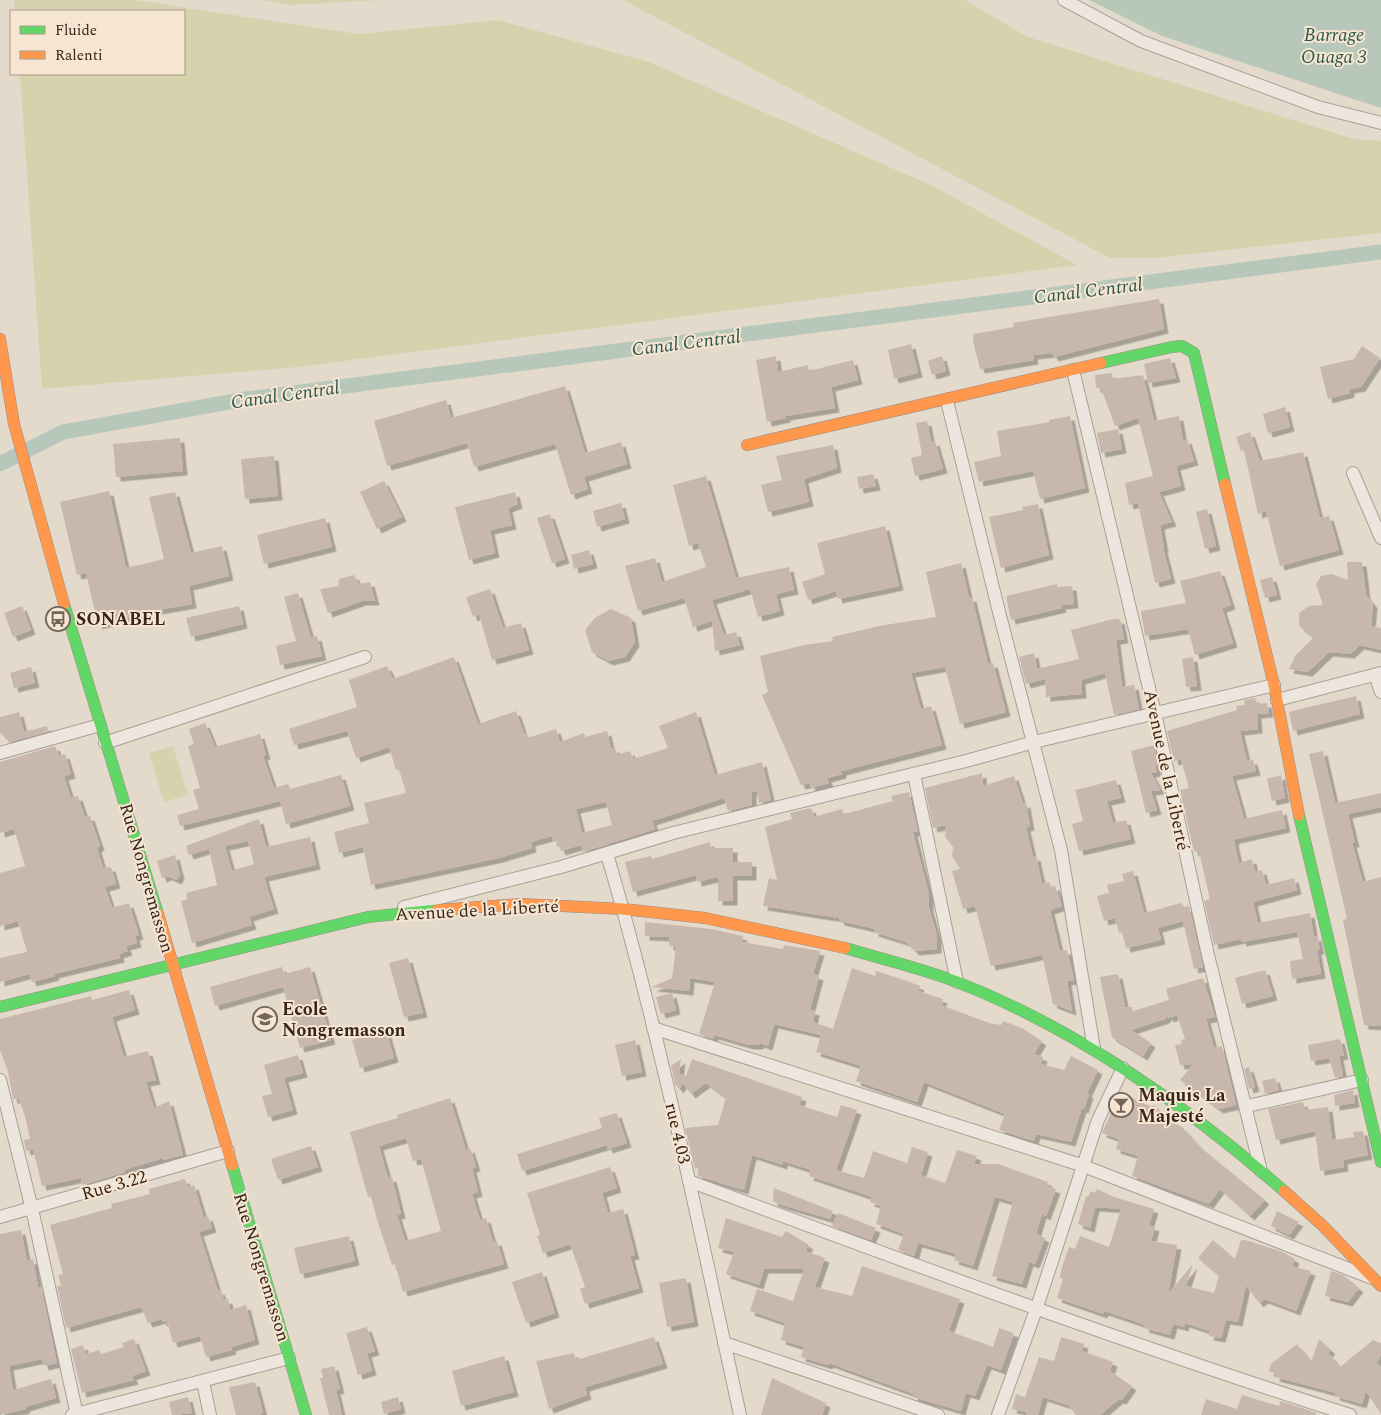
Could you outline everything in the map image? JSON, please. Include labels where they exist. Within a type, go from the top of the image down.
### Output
[{"type":"street","points":[[1064,0],[1141,41],[1318,107],[1381,123]]},
{"type":"street","name":"Rue Nongremasson","points":[[0,339],[14,424],[24,463],[105,743],[131,822],[306,1415]]},
{"type":"street","points":[[747,445],[1182,346],[1194,353],[1274,685],[1298,811],[1381,1162]]},
{"type":"street","name":"Avenue de la Liberté","points":[[1073,370],[1155,713],[1208,955],[1261,1171]]},
{"type":"street","points":[[947,401],[999,612],[1061,850],[1094,1049]]},
{"type":"street","points":[[1353,474],[1381,538]]},
{"type":"street","points":[[105,743],[365,657]]},
{"type":"street","points":[[1276,700],[1378,674],[1381,692]]},
{"type":"street","points":[[368,917],[607,854],[673,833],[914,774],[1034,742],[1274,685]]},
{"type":"street","points":[[0,753],[100,725]]},
{"type":"street","points":[[914,774],[957,982]]},
{"type":"street","name":"rue 4.03","points":[[607,854],[653,1028],[689,1181],[740,1415]]},
{"type":"street","name":"Avenue de la Liberté","points":[[0,1007],[368,917],[521,904],[623,909],[705,918],[827,942],[957,982],[1033,1017],[1094,1049],[1123,1068],[1261,1171],[1322,1225],[1379,1283]]},
{"type":"street","points":[[653,1028],[1081,1165],[1379,1283]]},
{"type":"street","points":[[998,1415],[1037,1307],[1081,1165],[1104,1103],[1123,1068]]},
{"type":"street","points":[[0,1080],[32,1209],[75,1415],[289,1358]]},
{"type":"street","points":[[1246,1106],[1362,1080]]},
{"type":"street","name":"Rue 3.22","points":[[0,1217],[228,1151]]},
{"type":"street","points":[[689,1181],[983,1291],[1037,1307],[1201,1367],[1350,1415]]},
{"type":"street","points":[[724,1343],[938,1415]]},
{"type":"street","points":[[203,1382],[210,1415]]},
{"type":"shaded area","points":[[14,0],[135,0],[358,34],[498,20],[649,62],[933,186],[1077,265],[298,367],[42,389],[20,75],[185,75],[185,10],[15,10]]},
{"type":"shaded area","points":[[262,0],[381,0],[288,5]]},
{"type":"shaded area","points":[[623,0],[965,0],[1028,37],[1354,139],[1381,141],[1381,233],[1156,258],[1110,258]]},
{"type":"shaded area","points":[[173,746],[188,795],[164,802],[149,753]]},
{"type":"water","name":"Barrage Ouaga 3","points":[[1089,0],[1381,0],[1381,108],[1162,36]]},
{"type":"building","points":[[1159,299],[1164,329],[1054,357],[1052,353],[1033,355],[1034,360],[980,369],[973,334],[1014,327],[1013,323]]},
{"type":"building","points":[[911,344],[918,373],[894,379],[888,350]]},
{"type":"building","points":[[1362,346],[1380,358],[1361,387],[1350,389],[1350,393],[1328,399],[1320,367],[1354,359]]},
{"type":"building","points":[[776,356],[778,372],[808,365],[809,371],[853,360],[858,380],[831,387],[835,408],[786,416],[786,418],[767,422],[756,360]]},
{"type":"building","points":[[942,356],[946,371],[932,375],[928,361]]},
{"type":"building","points":[[1170,358],[1176,378],[1148,383],[1144,364]]},
{"type":"building","points":[[1112,373],[1112,379],[1143,375],[1154,421],[1179,416],[1183,441],[1187,439],[1194,461],[1176,466],[1181,486],[1159,492],[1172,522],[1160,525],[1163,548],[1171,579],[1155,583],[1138,503],[1129,505],[1125,483],[1153,476],[1138,418],[1115,426],[1101,388],[1096,388],[1095,375]]},
{"type":"building","points":[[565,386],[585,453],[621,442],[627,464],[584,477],[588,489],[571,495],[555,444],[474,467],[467,443],[387,466],[374,421],[446,400],[451,418]]},
{"type":"building","points":[[1285,407],[1290,427],[1268,433],[1263,414]]},
{"type":"building","points":[[1070,416],[1085,488],[1040,499],[1033,471],[979,482],[974,462],[1001,456],[997,431],[1050,422],[1049,420]]},
{"type":"building","points":[[927,421],[931,442],[935,441],[943,469],[915,476],[911,458],[922,455],[916,423]]},
{"type":"building","points":[[1118,429],[1122,449],[1101,453],[1097,433]]},
{"type":"building","points":[[1250,432],[1260,461],[1303,452],[1320,518],[1329,516],[1339,550],[1280,566],[1266,511],[1258,514],[1244,450],[1241,451],[1236,437]]},
{"type":"building","points":[[180,438],[183,471],[116,477],[113,444]]},
{"type":"building","points":[[833,445],[837,468],[804,479],[809,502],[768,512],[761,485],[782,480],[776,456]]},
{"type":"building","points":[[274,456],[278,496],[245,499],[241,459]]},
{"type":"building","points":[[873,474],[876,486],[859,489],[857,477]]},
{"type":"building","points":[[706,476],[736,578],[789,567],[794,590],[776,594],[780,611],[758,617],[750,589],[712,600],[724,635],[736,632],[740,645],[715,651],[712,621],[693,627],[684,598],[638,611],[625,566],[655,558],[662,582],[706,567],[698,543],[689,546],[673,485]]},
{"type":"building","points":[[384,481],[402,517],[377,529],[360,492]]},
{"type":"building","points":[[109,491],[126,568],[164,559],[149,497],[175,492],[191,553],[222,546],[229,576],[189,586],[192,604],[152,611],[98,625],[86,573],[77,575],[60,502]]},
{"type":"building","points":[[515,492],[518,504],[508,508],[512,525],[490,530],[495,553],[469,560],[455,507]]},
{"type":"building","points":[[621,503],[625,519],[597,527],[593,511]]},
{"type":"building","points":[[1038,504],[1049,555],[1001,568],[989,517],[1023,510],[1022,507]]},
{"type":"building","points":[[1207,509],[1216,546],[1205,549],[1196,512]]},
{"type":"building","points":[[550,514],[565,559],[552,563],[537,518]]},
{"type":"building","points":[[325,518],[332,547],[264,564],[257,535]]},
{"type":"building","points":[[885,526],[899,586],[838,599],[836,591],[808,600],[802,582],[825,574],[817,543]]},
{"type":"building","points":[[589,550],[593,564],[574,569],[571,555]]},
{"type":"building","points":[[1347,562],[1362,562],[1366,595],[1373,604],[1371,626],[1381,628],[1381,650],[1360,645],[1350,654],[1329,652],[1308,672],[1289,669],[1295,656],[1314,637],[1299,626],[1299,613],[1309,606],[1323,605],[1316,584],[1321,576],[1332,574],[1348,580]]},
{"type":"building","points":[[961,563],[969,598],[972,597],[988,664],[993,663],[1006,712],[960,724],[945,667],[911,673],[921,709],[931,706],[942,745],[842,771],[842,774],[827,778],[829,783],[811,788],[810,783],[801,785],[762,695],[768,692],[760,656],[804,645],[833,641],[832,637],[879,626],[936,617],[926,572]]},
{"type":"building","points":[[1220,571],[1231,605],[1222,608],[1233,643],[1195,655],[1188,629],[1145,636],[1141,611],[1186,603],[1180,581]]},
{"type":"building","points":[[354,575],[359,584],[370,582],[375,601],[362,601],[328,613],[320,589],[338,586],[339,579]]},
{"type":"building","points":[[1272,577],[1277,595],[1265,598],[1260,580]]},
{"type":"building","points":[[1057,584],[1057,587],[1072,586],[1074,604],[1061,605],[1062,608],[1011,620],[1006,596]]},
{"type":"building","points":[[490,589],[503,628],[521,623],[529,650],[492,660],[479,614],[473,617],[466,597]]},
{"type":"building","points":[[298,593],[311,638],[317,636],[322,656],[280,665],[276,646],[296,641],[284,597]]},
{"type":"building","points":[[22,606],[31,630],[13,637],[4,613]]},
{"type":"building","points":[[239,606],[243,624],[191,637],[186,618]]},
{"type":"building","points":[[611,609],[631,618],[635,642],[625,657],[609,661],[592,652],[585,630],[596,617]]},
{"type":"building","points":[[1117,618],[1117,620],[1120,619],[1124,639],[1116,640],[1122,687],[1134,685],[1139,709],[1114,715],[1105,673],[1081,680],[1082,694],[1046,697],[1045,679],[1026,684],[1019,657],[1034,653],[1037,669],[1079,659],[1071,630]]},
{"type":"building","points":[[454,657],[478,724],[516,711],[527,738],[556,729],[560,742],[584,733],[585,737],[607,731],[611,749],[615,748],[617,755],[630,751],[633,759],[668,748],[659,726],[696,712],[715,775],[762,762],[771,800],[759,803],[757,791],[752,792],[752,805],[728,811],[724,798],[652,821],[655,829],[583,852],[581,845],[561,851],[557,841],[553,842],[552,836],[531,842],[532,848],[499,858],[371,885],[363,847],[339,853],[334,832],[369,823],[364,803],[406,793],[399,769],[396,770],[389,747],[356,758],[347,731],[294,745],[289,729],[357,707],[349,680],[387,666],[393,679]],"holes":[[[606,802],[612,825],[582,833],[576,809]]]},
{"type":"building","points":[[1193,657],[1197,686],[1186,687],[1182,659]]},
{"type":"building","points":[[31,667],[35,683],[14,688],[10,673]]},
{"type":"building","points":[[1356,696],[1360,714],[1293,731],[1289,712]]},
{"type":"building","points":[[1255,698],[1257,704],[1267,703],[1269,713],[1257,714],[1258,729],[1240,731],[1247,761],[1253,760],[1256,771],[1232,776],[1244,819],[1282,810],[1286,828],[1236,839],[1234,841],[1239,863],[1252,859],[1255,872],[1262,870],[1266,885],[1294,878],[1297,890],[1253,902],[1258,923],[1310,913],[1314,937],[1317,936],[1320,950],[1317,950],[1321,974],[1292,979],[1290,961],[1303,959],[1297,932],[1242,942],[1241,939],[1214,945],[1204,901],[1210,899],[1199,851],[1194,852],[1180,790],[1189,788],[1181,759],[1174,761],[1167,731],[1237,710],[1236,706],[1245,705],[1244,700]]},
{"type":"building","points":[[19,712],[24,732],[47,726],[48,731],[10,742],[0,733],[0,717]]},
{"type":"building","points":[[205,723],[215,747],[260,734],[266,755],[263,756],[274,788],[288,784],[290,789],[341,775],[350,806],[286,824],[280,801],[180,826],[177,815],[199,809],[193,790],[200,788],[188,746],[194,744],[189,729]]},
{"type":"building","points":[[1154,745],[1158,765],[1155,766],[1157,772],[1151,773],[1160,790],[1151,791],[1157,810],[1146,813],[1131,751]]},
{"type":"building","points":[[55,746],[59,756],[65,754],[71,774],[64,776],[71,798],[78,796],[85,817],[90,816],[100,846],[97,848],[103,868],[111,867],[116,884],[105,887],[112,908],[129,903],[139,935],[135,936],[137,943],[126,946],[128,951],[119,954],[120,958],[54,974],[55,976],[32,982],[29,974],[0,982],[0,958],[27,952],[18,921],[0,926],[0,873],[25,866],[14,829],[0,833],[0,762]]},
{"type":"building","points":[[1323,751],[1335,803],[1381,793],[1381,807],[1348,814],[1355,843],[1352,843],[1363,882],[1381,877],[1381,1026],[1364,1025],[1343,920],[1347,919],[1309,754]]},
{"type":"building","points":[[982,773],[983,786],[1014,776],[1023,804],[1026,803],[1030,826],[1026,827],[1033,857],[1036,856],[1042,884],[1049,882],[1051,887],[1055,886],[1062,906],[1050,910],[1060,951],[1067,950],[1074,980],[1067,981],[1072,1011],[1053,1004],[1042,955],[991,966],[975,906],[963,909],[952,871],[960,869],[952,856],[953,847],[945,837],[946,825],[933,828],[925,788]]},
{"type":"building","points":[[1281,775],[1285,798],[1272,801],[1267,779]]},
{"type":"building","points":[[1116,780],[1121,798],[1107,801],[1113,823],[1126,820],[1131,839],[1079,851],[1072,824],[1083,821],[1075,790]]},
{"type":"building","points":[[909,792],[918,832],[913,832],[929,895],[929,908],[937,936],[937,949],[915,951],[906,942],[874,932],[875,929],[840,921],[839,918],[763,906],[769,878],[777,880],[765,827],[792,819],[790,813],[811,808],[814,817],[842,809],[844,814],[893,801],[891,796]]},
{"type":"building","points":[[259,819],[266,847],[310,837],[316,865],[264,877],[274,909],[249,917],[252,925],[192,943],[181,901],[187,900],[186,893],[217,885],[209,849],[189,855],[186,846]],"holes":[[[248,841],[254,864],[232,871],[225,846]]]},
{"type":"building","points":[[710,842],[711,848],[733,848],[733,862],[752,862],[752,876],[733,876],[733,901],[718,901],[718,877],[697,882],[696,875],[633,892],[625,862],[651,856],[652,859]]},
{"type":"building","points":[[175,855],[180,875],[177,880],[168,876],[162,878],[157,861]]},
{"type":"building","points":[[1133,871],[1144,913],[1181,903],[1184,907],[1189,906],[1203,967],[1194,969],[1183,921],[1158,928],[1161,940],[1126,948],[1122,932],[1119,933],[1115,918],[1104,921],[1097,896],[1109,893],[1107,885],[1124,881],[1122,874]]},
{"type":"building","points":[[645,922],[711,929],[743,936],[742,942],[783,949],[784,945],[820,951],[813,974],[819,976],[810,1010],[815,1011],[813,1022],[833,1029],[852,968],[875,976],[876,971],[920,986],[918,991],[943,999],[941,1005],[989,1023],[1001,1025],[1003,1021],[1022,1028],[1042,1041],[1034,1054],[1043,1057],[1041,1064],[1064,1070],[1071,1056],[1098,1070],[1087,1093],[1089,1094],[1084,1109],[1082,1108],[1071,1142],[1036,1134],[1034,1141],[999,1130],[1005,1114],[924,1082],[917,1102],[856,1081],[861,1066],[816,1052],[821,1035],[774,1024],[768,1046],[759,1043],[759,1045],[749,1045],[714,1035],[713,1039],[699,1034],[715,982],[690,978],[689,991],[652,987],[672,978],[676,947],[669,946],[669,937],[645,936]]},
{"type":"building","points":[[408,958],[423,1013],[404,1017],[389,963]]},
{"type":"building","points":[[282,967],[284,974],[310,967],[331,1040],[300,1048],[283,987],[215,1006],[210,987]]},
{"type":"building","points":[[1265,970],[1273,996],[1242,1004],[1235,978]]},
{"type":"building","points":[[1118,974],[1125,1007],[1132,1007],[1133,1011],[1169,1000],[1166,989],[1203,978],[1215,1017],[1206,1019],[1214,1048],[1222,1046],[1236,1105],[1219,1109],[1180,1080],[1193,1064],[1180,1065],[1175,1045],[1182,1044],[1181,1040],[1185,1039],[1177,1015],[1169,1018],[1168,1015],[1165,1019],[1131,1030],[1151,1043],[1143,1056],[1112,1037],[1100,977]]},
{"type":"building","points":[[129,990],[135,1010],[112,1017],[124,1057],[148,1051],[156,1080],[146,1082],[154,1108],[169,1101],[183,1155],[163,1160],[163,1158],[82,1185],[81,1178],[42,1186],[33,1149],[26,1151],[24,1140],[30,1139],[25,1116],[19,1099],[13,1099],[8,1072],[0,1050],[0,1019],[91,996],[92,1000]]},
{"type":"building","points":[[672,993],[676,1010],[661,1014],[656,997]]},
{"type":"building","points":[[386,1030],[394,1058],[360,1068],[352,1040]]},
{"type":"building","points":[[1340,1039],[1344,1055],[1339,1056],[1343,1076],[1335,1078],[1329,1058],[1311,1061],[1308,1045]]},
{"type":"building","points":[[635,1040],[642,1072],[622,1076],[615,1045]]},
{"type":"building","points":[[298,1055],[303,1073],[284,1078],[293,1110],[268,1117],[262,1096],[272,1094],[264,1065]]},
{"type":"building","points":[[681,1059],[679,1074],[686,1076],[692,1059],[802,1097],[799,1105],[837,1117],[841,1105],[857,1110],[836,1170],[864,1178],[873,1151],[907,1163],[912,1147],[928,1152],[921,1175],[945,1183],[957,1150],[977,1156],[974,1164],[998,1164],[1048,1182],[1046,1186],[1056,1189],[1046,1216],[1042,1214],[1036,1234],[1045,1238],[1035,1264],[1029,1262],[1022,1284],[992,1276],[1013,1202],[995,1197],[973,1266],[954,1260],[956,1254],[918,1243],[914,1256],[898,1250],[904,1234],[876,1224],[881,1206],[870,1202],[872,1197],[809,1176],[811,1170],[783,1161],[783,1165],[752,1155],[744,1190],[698,1176],[698,1168],[695,1169],[685,1128],[718,1125],[726,1098],[706,1083],[691,1094],[683,1083],[679,1089],[675,1084],[671,1066]]},
{"type":"building","points":[[1249,1067],[1255,1087],[1249,1089],[1244,1069]]},
{"type":"building","points":[[1275,1078],[1279,1090],[1265,1094],[1262,1081]]},
{"type":"building","points":[[1353,1090],[1355,1103],[1335,1106],[1334,1095]]},
{"type":"building","points":[[1120,1093],[1152,1107],[1154,1105],[1166,1115],[1164,1118],[1182,1127],[1200,1147],[1265,1200],[1250,1216],[1220,1189],[1209,1204],[1132,1176],[1138,1156],[1116,1149],[1119,1139],[1102,1133]]},
{"type":"building","points":[[450,1098],[466,1150],[470,1148],[476,1167],[472,1168],[478,1192],[472,1194],[480,1220],[486,1218],[493,1242],[497,1241],[504,1264],[403,1292],[395,1264],[392,1265],[377,1220],[371,1196],[368,1197],[350,1132],[398,1118],[397,1115]],"holes":[[[406,1138],[413,1161],[421,1159],[441,1231],[405,1240],[397,1215],[401,1214],[392,1177],[388,1178],[379,1146]]]},
{"type":"building","points":[[1303,1102],[1305,1110],[1328,1107],[1332,1140],[1354,1137],[1353,1132],[1363,1131],[1368,1155],[1343,1160],[1344,1167],[1320,1171],[1315,1131],[1276,1140],[1268,1109]]},
{"type":"building","points":[[617,1113],[627,1143],[608,1149],[607,1145],[522,1171],[517,1154],[602,1128],[599,1118]]},
{"type":"building","points":[[311,1146],[318,1167],[278,1180],[271,1159]]},
{"type":"building","points":[[610,1167],[617,1188],[602,1193],[608,1213],[623,1209],[635,1255],[630,1256],[639,1288],[585,1304],[580,1289],[585,1287],[570,1244],[543,1253],[537,1236],[540,1235],[527,1193]]},
{"type":"building","points":[[185,1179],[188,1187],[194,1185],[204,1218],[208,1216],[212,1228],[199,1232],[218,1291],[220,1290],[224,1300],[228,1299],[230,1310],[246,1305],[255,1340],[231,1347],[232,1350],[206,1357],[200,1336],[173,1343],[167,1321],[162,1322],[162,1319],[148,1323],[141,1307],[66,1328],[57,1286],[61,1286],[58,1275],[63,1274],[50,1225],[112,1208],[111,1204],[150,1194],[149,1189]]},
{"type":"building","points":[[774,1188],[833,1211],[830,1219],[776,1203],[773,1201]]},
{"type":"building","points":[[1097,1189],[1114,1197],[1154,1209],[1149,1225],[1155,1227],[1151,1241],[1177,1245],[1168,1294],[1193,1264],[1186,1286],[1214,1293],[1219,1275],[1198,1258],[1213,1240],[1235,1259],[1241,1240],[1245,1240],[1283,1252],[1295,1259],[1292,1266],[1311,1271],[1296,1311],[1264,1299],[1259,1303],[1246,1285],[1238,1322],[1226,1320],[1221,1338],[1209,1336],[1210,1331],[1185,1323],[1184,1327],[1173,1324],[1170,1335],[1144,1328],[1145,1325],[1104,1311],[1103,1314],[1057,1298],[1063,1279],[1060,1278],[1061,1270],[1069,1247],[1075,1249],[1080,1236],[1109,1247],[1121,1209],[1095,1207],[1090,1228],[1078,1224],[1086,1196],[1088,1197],[1091,1191],[1095,1193]]},
{"type":"building","points":[[1277,1211],[1299,1222],[1289,1235],[1271,1226]]},
{"type":"building","points":[[838,1213],[876,1228],[871,1240],[832,1226]]},
{"type":"building","points":[[726,1218],[782,1237],[786,1231],[809,1245],[805,1251],[825,1258],[815,1287],[852,1296],[862,1266],[960,1299],[949,1331],[993,1347],[999,1328],[1014,1333],[1001,1370],[987,1365],[975,1396],[966,1393],[961,1411],[913,1397],[914,1394],[829,1363],[828,1365],[801,1357],[804,1347],[781,1340],[785,1323],[750,1311],[757,1289],[793,1301],[804,1269],[764,1269],[759,1285],[726,1274],[734,1252],[718,1248]]},
{"type":"building","points":[[21,1230],[27,1261],[33,1259],[38,1287],[41,1287],[57,1363],[44,1366],[42,1359],[9,1366],[13,1390],[51,1379],[56,1398],[25,1407],[26,1409],[0,1415],[0,1234]]},
{"type":"building","points":[[349,1236],[355,1261],[300,1274],[294,1248]]},
{"type":"building","points":[[1331,1271],[1343,1275],[1359,1288],[1348,1302],[1325,1296]]},
{"type":"building","points":[[542,1272],[555,1313],[526,1323],[512,1282]]},
{"type":"building","points":[[686,1278],[694,1322],[667,1327],[659,1283]]},
{"type":"building","points":[[367,1327],[375,1351],[367,1353],[372,1371],[358,1375],[346,1333]]},
{"type":"building","points":[[654,1337],[663,1364],[585,1387],[587,1395],[549,1409],[536,1361],[574,1353],[576,1360]]},
{"type":"building","points":[[1061,1337],[1084,1344],[1082,1351],[1113,1362],[1110,1371],[1132,1386],[1122,1400],[1119,1399],[1100,1415],[1076,1415],[1068,1405],[1043,1397],[1038,1415],[1026,1415],[1026,1412],[1012,1409],[1016,1394],[1025,1397],[1039,1357],[1054,1361]]},
{"type":"building","points":[[134,1339],[146,1371],[132,1376],[134,1380],[82,1393],[71,1349],[83,1345],[86,1354],[99,1350],[101,1354],[124,1347],[122,1343]]},
{"type":"building","points":[[1319,1339],[1331,1350],[1328,1353],[1336,1362],[1334,1366],[1337,1363],[1340,1367],[1373,1340],[1381,1343],[1381,1354],[1377,1363],[1381,1367],[1381,1414],[1366,1391],[1362,1404],[1335,1396],[1336,1393],[1275,1377],[1276,1373],[1269,1372],[1271,1364],[1297,1344],[1311,1362]]},
{"type":"building","points":[[504,1356],[514,1392],[461,1406],[452,1371]]},
{"type":"building","points":[[334,1366],[340,1389],[336,1390],[342,1415],[329,1415],[320,1378],[323,1378],[321,1369]]},
{"type":"building","points":[[772,1378],[826,1403],[822,1415],[761,1415]]},
{"type":"building","points":[[255,1382],[263,1412],[259,1415],[236,1415],[229,1387]]},
{"type":"building","points":[[1242,1395],[1279,1406],[1281,1401],[1317,1413],[1316,1415],[1201,1415],[1206,1399],[1237,1409]]},
{"type":"building","points":[[188,1397],[192,1413],[172,1415],[169,1402]]},
{"type":"building","points":[[398,1397],[401,1409],[384,1414],[381,1402]]},
{"type":"waterway","name":"Canal Central","points":[[0,464],[63,432],[246,399],[1381,252]]},
{"type":"traffic: fast","points":[[1101,363],[1172,347],[1182,346],[1194,353],[1225,484]]},
{"type":"traffic: fast","points":[[64,604],[158,914]]},
{"type":"traffic: fast","points":[[1299,815],[1381,1162]]},
{"type":"traffic: fast","points":[[0,1007],[368,917],[437,910]]},
{"type":"traffic: fast","points":[[845,948],[957,982],[1045,1022],[1088,1046],[1170,1101],[1210,1130],[1284,1191]]},
{"type":"traffic: fast","points":[[232,1165],[306,1415]]},
{"type":"traffic: slow","points":[[0,339],[14,424],[64,604]]},
{"type":"traffic: slow","points":[[747,445],[1101,363]]},
{"type":"traffic: slow","points":[[1225,484],[1274,685],[1299,815]]},
{"type":"traffic: slow","points":[[437,910],[521,904],[623,909],[705,918],[845,948]]},
{"type":"traffic: slow","points":[[158,914],[232,1165]]},
{"type":"traffic: slow","points":[[1284,1191],[1322,1225],[1381,1286]]},
{"type":"place","name":"SONABEL","points":[[58,619]]},
{"type":"place","name":"Ecole Nongremasson","points":[[265,1019]]},
{"type":"place","name":"Maquis La Majesté","points":[[1121,1105]]}]
